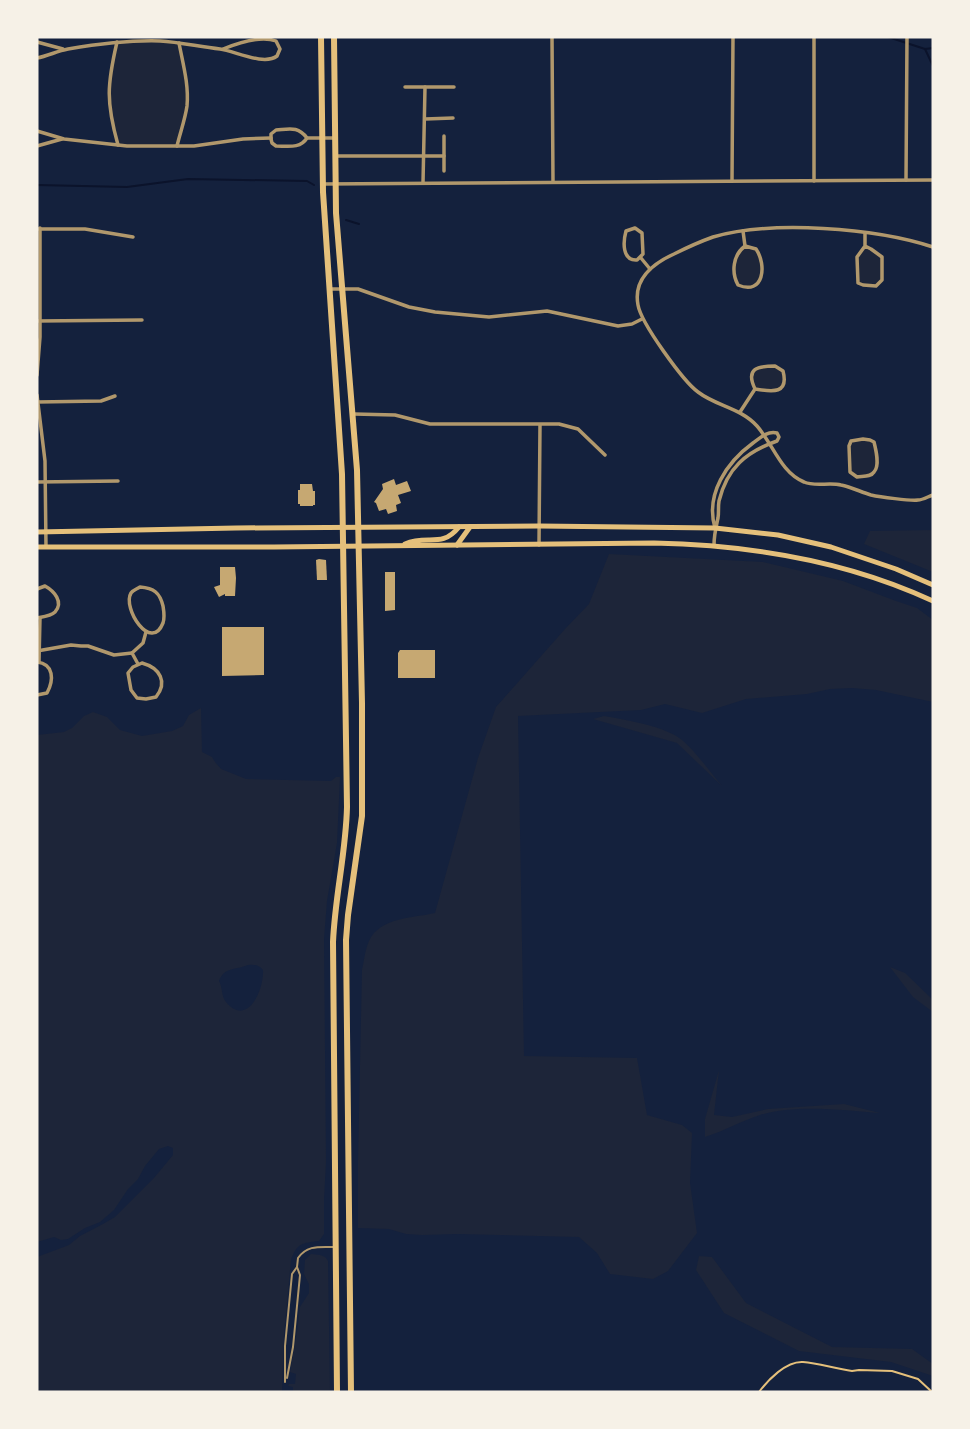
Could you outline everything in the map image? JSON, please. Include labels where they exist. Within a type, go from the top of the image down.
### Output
[{"type":"main road","points":[[321,37],[323,184],[342,474],[347,814],[332,942],[337,1389],[351,1389],[346,940],[362,813],[359,546],[357,470],[337,224],[334,37]]},
{"type":"main road","points":[[37,532],[342,527],[715,528],[778,535],[831,547],[933,585]]},
{"type":"main road","points":[[401,546],[415,540],[446,539],[459,527]]},
{"type":"main road","points":[[457,545],[470,527]]},
{"type":"main road","points":[[37,547],[654,543],[714,545],[761,550],[829,564],[892,583],[933,601]]},
{"type":"street","points":[[552,37],[553,182]]},
{"type":"street","points":[[732,181],[733,37]]},
{"type":"street","points":[[814,37],[814,181]]},
{"type":"street","points":[[906,180],[907,37]]},
{"type":"street","points":[[37,58],[65,49],[148,39],[223,49],[270,60],[277,56],[279,49],[276,41],[268,38],[223,49]]},
{"type":"street","points":[[37,42],[65,49]]},
{"type":"street","points":[[117,42],[108,95],[118,145]]},
{"type":"street","points":[[177,146],[186,114],[187,99],[179,43]]},
{"type":"street","points":[[405,87],[454,87]]},
{"type":"street","points":[[424,183],[425,87]]},
{"type":"street","points":[[425,119],[453,118]]},
{"type":"street","points":[[307,138],[300,146],[276,146],[271,138],[273,131],[296,129],[307,138],[334,138]]},
{"type":"street","points":[[37,131],[64,139],[118,145],[194,146],[271,138]]},
{"type":"street","points":[[444,136],[444,171]]},
{"type":"street","points":[[37,146],[64,139]]},
{"type":"street","points":[[335,156],[444,156]]},
{"type":"street","points":[[323,184],[933,180]]},
{"type":"street","points":[[635,228],[642,233],[644,249],[641,258],[631,261],[625,251],[625,235],[630,229],[635,228]]},
{"type":"street","points":[[933,247],[865,232],[779,228],[743,231],[693,244],[666,257],[642,277],[637,292],[642,319],[687,382],[699,394],[740,412],[757,426],[782,464],[805,483],[839,484],[870,494],[920,500],[933,495]]},
{"type":"street","points":[[37,375],[38,229],[85,229],[133,237]]},
{"type":"street","points":[[743,231],[745,246]]},
{"type":"street","points":[[865,232],[865,246],[857,257],[858,283],[876,286],[882,280],[882,257],[865,246]]},
{"type":"street","points":[[745,246],[756,249],[761,258],[760,282],[749,288],[737,285],[735,280],[736,258],[745,246]]},
{"type":"street","points":[[641,258],[650,269]]},
{"type":"street","points":[[329,289],[358,289],[409,307],[435,312],[489,317],[547,311],[618,326],[642,319]]},
{"type":"street","points":[[38,321],[142,320]]},
{"type":"street","points":[[758,366],[775,366],[783,370],[785,380],[782,388],[755,389],[752,372],[758,366]]},
{"type":"street","points":[[740,412],[755,389]]},
{"type":"street","points":[[37,395],[45,461],[46,547]]},
{"type":"street","points":[[37,402],[101,401],[115,396]]},
{"type":"street","points":[[353,414],[395,415],[430,424],[559,424],[578,429],[605,456]]},
{"type":"street","points":[[539,545],[540,425]]},
{"type":"street","points":[[714,545],[722,494],[730,475],[746,456],[778,440],[777,433],[768,432],[763,435],[743,451],[726,470],[713,501],[711,517],[715,528]]},
{"type":"street","points":[[856,440],[870,440],[876,446],[876,471],[872,475],[857,477],[850,472],[849,446],[856,440]]},
{"type":"street","points":[[37,481],[118,481]]},
{"type":"street","points":[[37,589],[45,586],[55,592],[58,599],[53,613],[38,618],[38,662],[45,663],[50,668],[51,681],[47,693],[37,695]]},
{"type":"street","points":[[140,587],[150,588],[158,593],[165,617],[162,627],[156,632],[146,632],[140,628],[129,601],[132,591],[140,587]]},
{"type":"street","points":[[38,650],[71,645],[88,646],[114,655],[132,653],[143,643],[146,632]]},
{"type":"street","points":[[132,653],[138,664]]},
{"type":"street","points":[[138,664],[151,665],[159,672],[162,690],[156,697],[137,698],[131,690],[128,673],[138,664]]},
{"type":"lane","points":[[297,1267],[292,1274],[288,1310],[285,1382],[293,1347],[300,1275],[298,1258],[308,1248],[349,1247]]},
{"type":"path","points":[[759,1392],[770,1378],[792,1364],[803,1362],[852,1371],[892,1371],[918,1379],[932,1392]]},
{"type":"shaded area","points":[[117,42],[179,43],[187,99],[177,146],[118,145],[108,95]]},
{"type":"shaded area","points":[[745,246],[759,252],[762,276],[754,286],[742,287],[735,280],[736,258]]},
{"type":"shaded area","points":[[865,246],[882,257],[882,280],[876,286],[858,283],[858,253]]},
{"type":"shaded area","points":[[758,367],[780,368],[785,380],[778,390],[755,389],[752,372]]},
{"type":"shaded area","points":[[863,439],[874,442],[877,465],[872,475],[857,477],[852,475],[848,459],[851,441]]},
{"type":"shaded area","points":[[933,530],[933,572],[864,544],[870,531]]},
{"type":"shaded area","points":[[609,554],[763,562],[843,581],[917,608],[933,620],[933,702],[876,690],[852,688],[746,699],[702,713],[665,704],[641,710],[518,716],[524,1056],[637,1058],[647,1115],[682,1125],[692,1133],[690,1183],[697,1233],[668,1271],[653,1279],[610,1274],[597,1253],[579,1237],[422,1235],[389,1229],[358,1228],[362,970],[368,944],[374,933],[389,923],[435,913],[478,758],[496,707],[589,604]]},
{"type":"shaded area","points":[[201,708],[202,752],[212,757],[221,769],[246,779],[331,781],[340,777],[337,843],[327,901],[324,939],[324,1234],[319,1241],[304,1243],[298,1247],[291,1260],[282,1392],[37,1392],[37,1257],[69,1245],[115,1217],[154,1178],[173,1155],[173,1148],[168,1146],[159,1149],[114,1210],[100,1222],[68,1239],[54,1237],[37,1242],[37,735],[64,732],[93,712],[107,717],[120,730],[142,736],[172,731],[183,726],[189,715]],"holes":[[[250,965],[263,970],[263,978],[253,1003],[241,1011],[234,1009],[224,1000],[219,981],[227,971]]]},
{"type":"shaded area","points":[[604,716],[645,724],[675,735],[692,750],[722,786],[677,743],[593,719]]},
{"type":"shaded area","points":[[890,967],[905,973],[933,1000],[933,1012],[913,997]]},
{"type":"shaded area","points":[[719,1070],[714,1115],[732,1117],[768,1109],[844,1104],[880,1113],[788,1110],[753,1117],[705,1137],[705,1119]]},
{"type":"shaded area","points":[[311,1254],[323,1256],[328,1261],[330,1392],[293,1392],[293,1387],[288,1386],[295,1384],[296,1374],[290,1372],[300,1307],[309,1293],[309,1284],[304,1274],[305,1260]]},
{"type":"shaded area","points":[[699,1256],[712,1257],[746,1303],[832,1347],[912,1349],[933,1364],[933,1376],[891,1362],[799,1351],[724,1313],[696,1270]]},
{"type":"building","points":[[394,479],[396,485],[407,481],[411,491],[398,495],[401,503],[396,505],[397,511],[388,514],[386,509],[379,511],[374,502],[383,489],[382,484]]},
{"type":"building","points":[[300,484],[312,484],[315,505],[298,504]]},
{"type":"building","points":[[316,560],[326,560],[327,580],[317,580]]},
{"type":"building","points":[[220,567],[235,567],[235,596],[225,594],[219,597],[214,587],[220,585]]},
{"type":"building","points":[[385,572],[395,572],[395,610],[385,611]]},
{"type":"building","points":[[222,627],[264,627],[264,675],[222,676]]},
{"type":"building","points":[[400,650],[435,650],[435,678],[398,678]]},
{"type":"waterway","points":[[888,37],[925,49],[933,66]]},
{"type":"waterway","points":[[925,49],[933,48]]},
{"type":"waterway","points":[[37,185],[127,187],[188,179],[307,181],[314,185]]},
{"type":"waterway","points":[[346,220],[359,224]]}]
